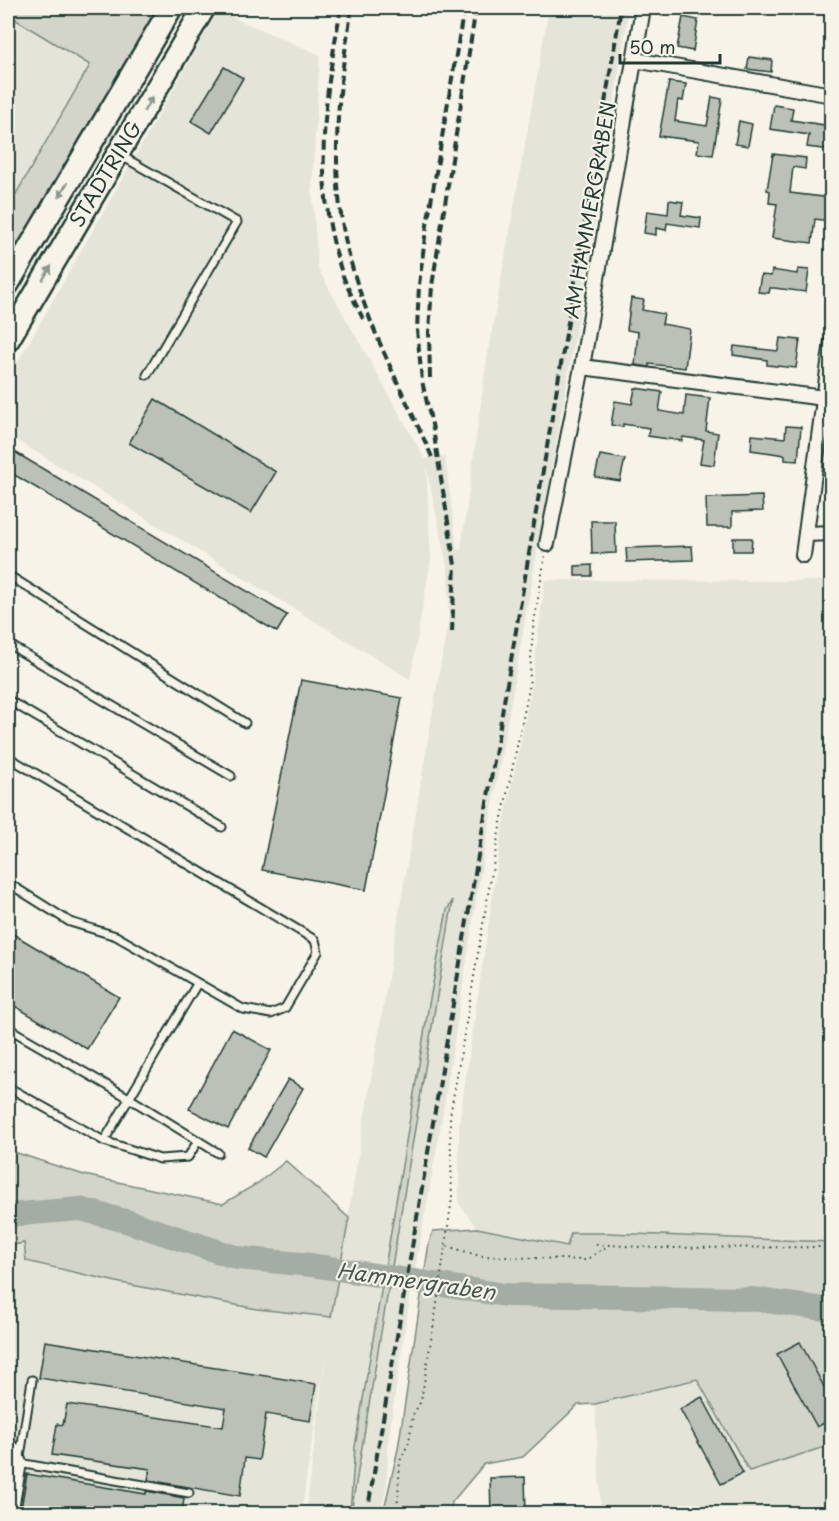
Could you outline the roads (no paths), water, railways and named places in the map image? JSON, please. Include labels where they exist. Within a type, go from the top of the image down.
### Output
[{"type":"main road","name":"STADTRING","points":[[8,340],[106,147],[171,8]]},
{"type":"main road","name":"STADTRING","points":[[8,284],[204,8]]},
{"type":"street","name":"AM HAMMERGRABEN","points":[[548,544],[582,367],[643,8]]},
{"type":"street","points":[[635,60],[831,95]]},
{"type":"street","points":[[803,555],[828,399],[831,341]]},
{"type":"street","points":[[582,367],[828,399]]},
{"type":"street","points":[[806,534],[831,533]]},
{"type":"street","points":[[8,1445],[15,1453],[19,1463],[10,1514]]},
{"type":"lane","points":[[106,147],[237,222],[147,375]]},
{"type":"lane","points":[[8,575],[245,723]]},
{"type":"lane","points":[[8,644],[231,776]]},
{"type":"lane","points":[[8,700],[222,827]]},
{"type":"lane","points":[[8,757],[315,940],[318,952],[285,1008],[271,1014],[243,1009],[116,936],[70,922],[8,883]]},
{"type":"lane","points":[[104,1140],[197,984]]},
{"type":"lane","points":[[8,1028],[218,1153]]},
{"type":"lane","points":[[8,1087],[104,1140],[159,1159],[188,1157],[198,1141]]},
{"type":"lane","points":[[32,1380],[19,1463],[189,1494]]},
{"type":"waterway","name":"Hammergraben","points":[[8,1215],[80,1209],[126,1221],[238,1258],[311,1265],[505,1295],[752,1299],[832,1310]]},
{"type":"railway","points":[[341,8],[326,108],[324,173],[333,239],[344,279],[363,319]]},
{"type":"railway","points":[[352,8],[343,64],[337,148],[344,233],[370,319],[432,457]]},
{"type":"railway","points":[[452,632],[455,565],[433,429],[422,381],[417,330],[419,285],[425,237],[464,8]]},
{"type":"railway","points":[[430,378],[429,332],[432,286],[476,8]]},
{"type":"railway","points":[[367,1514],[621,8]]}]
